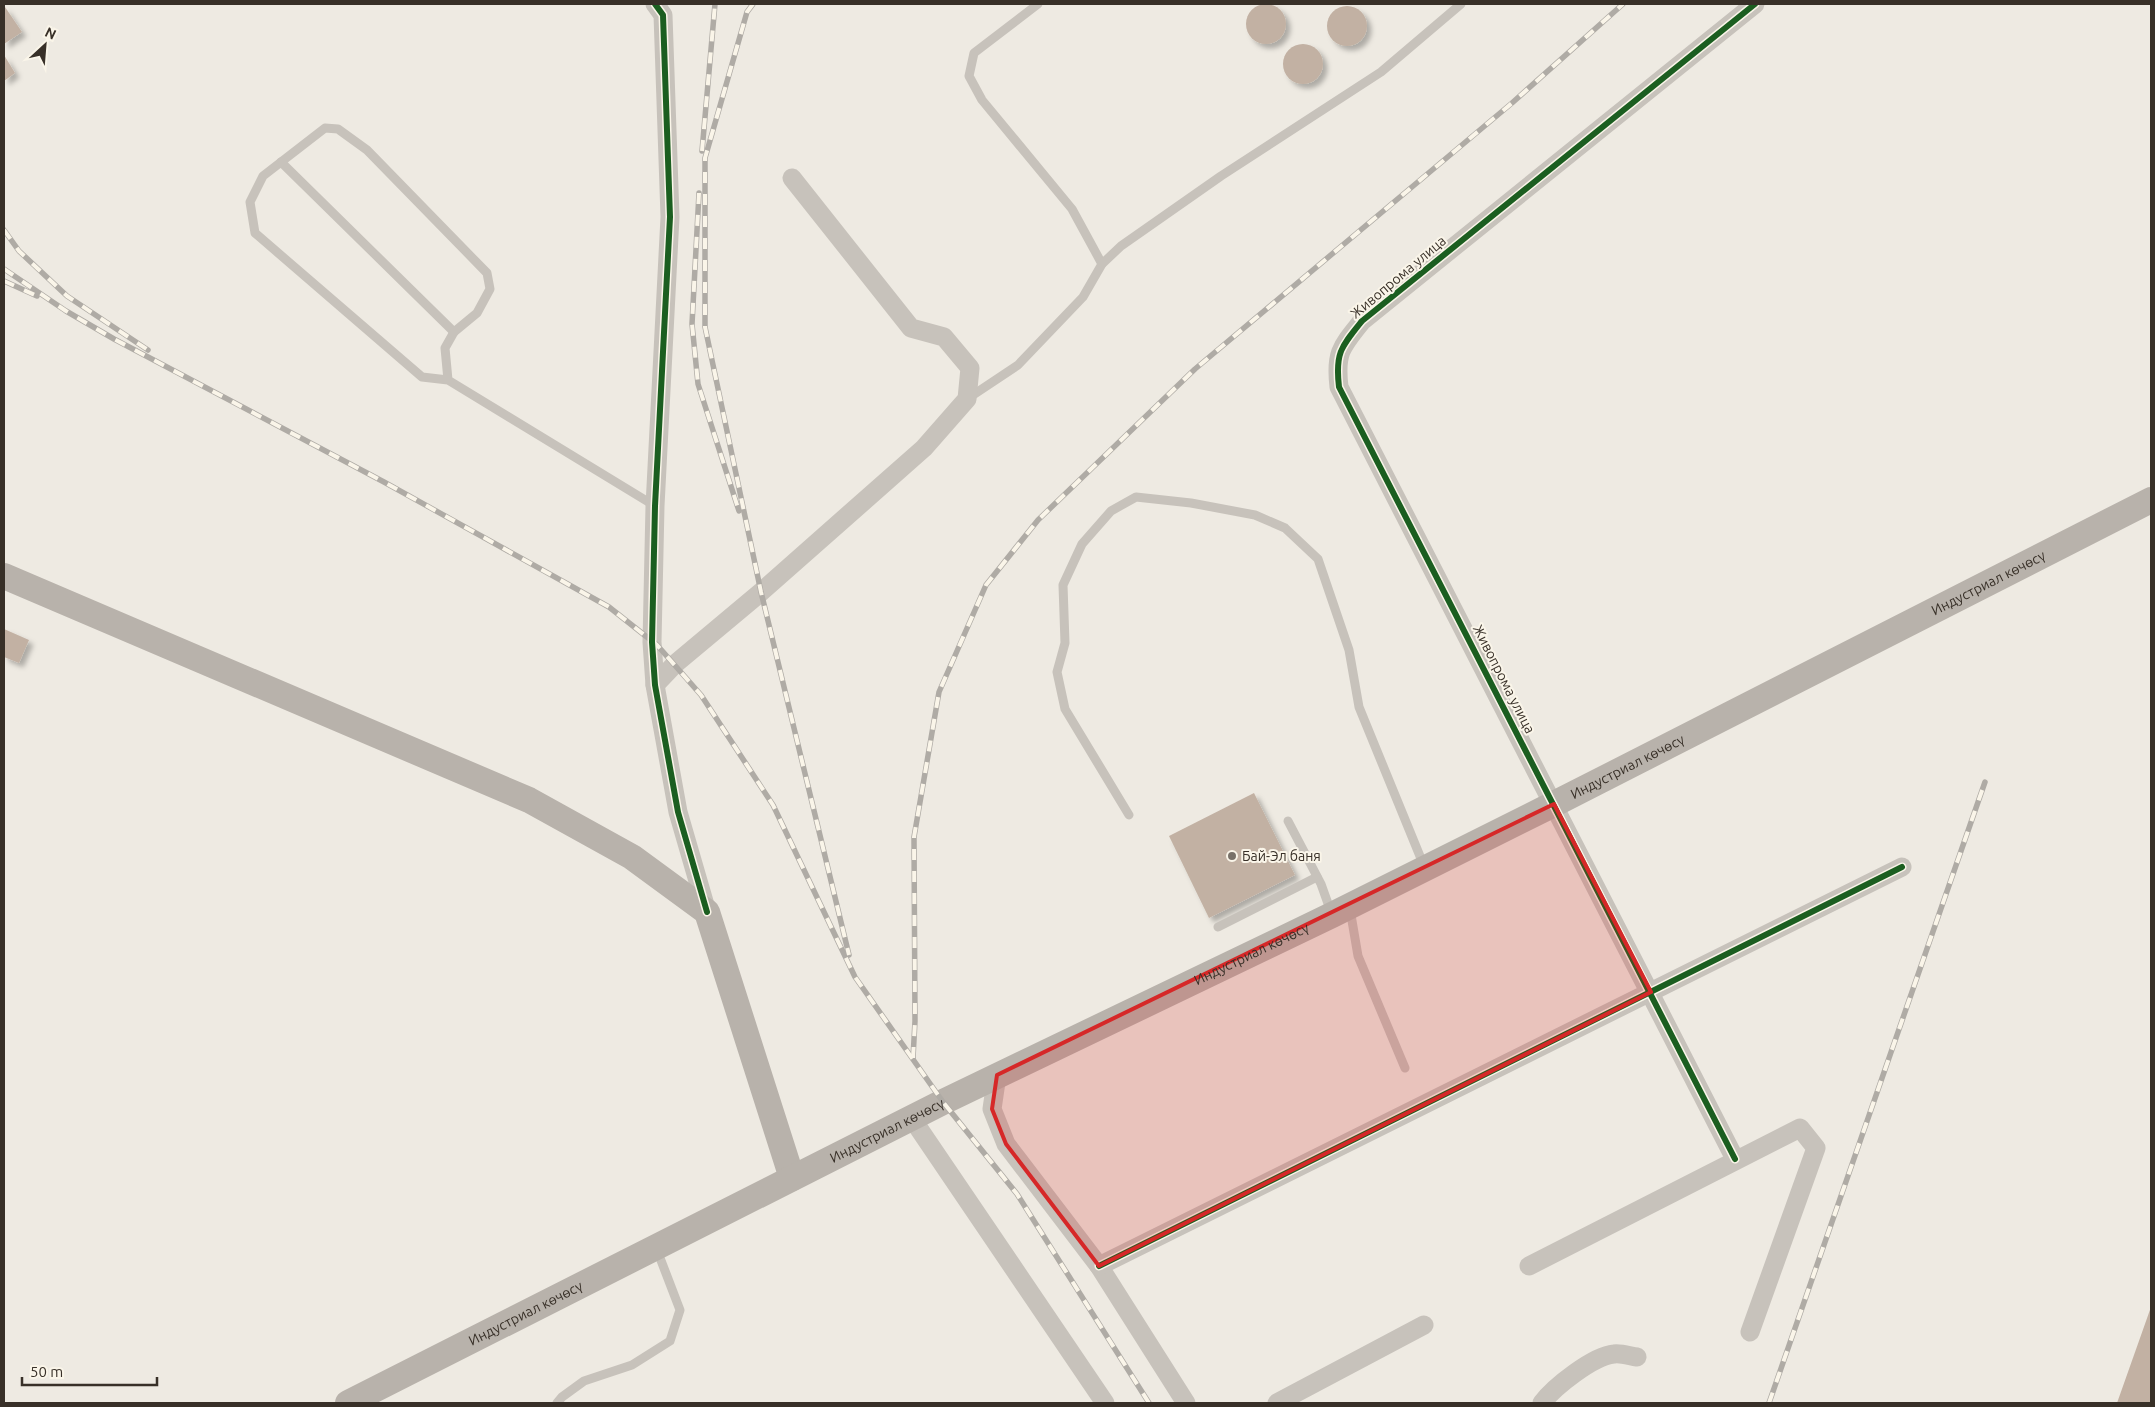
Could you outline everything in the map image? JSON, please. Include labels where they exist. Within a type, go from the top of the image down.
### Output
[{"type":"main road","name":"Индустриал көчөсү","points":[[348,1403],[912,1117],[1341,910],[1554,804],[2151,500]]},
{"type":"main road","points":[[4,576],[529,800],[632,857],[707,912],[792,1178]]},
{"type":"street","points":[[655,4],[662,16],[670,217],[655,506],[652,642],[655,686],[678,812],[707,912]]},
{"type":"street","name":"Живопрома улица","points":[[1736,1159],[1339,387],[1336,364],[1344,342],[1362,321],[1755,4]]},
{"type":"street","points":[[655,686],[675,664],[761,592],[924,448],[967,399],[970,368],[944,337],[911,328],[792,178]]},
{"type":"street","points":[[1099,1266],[1902,867]]},
{"type":"street","points":[[997,1075],[992,1109],[1006,1144],[1099,1266],[1186,1403]]},
{"type":"street","points":[[912,1117],[1105,1403]]},
{"type":"street","points":[[1530,1266],[1736,1159],[1800,1128],[1816,1148],[1750,1332]]},
{"type":"street","points":[[1277,1403],[1424,1325]]},
{"type":"street","points":[[1542,1403],[1548,1395],[1584,1366],[1614,1354],[1637,1357]]},
{"type":"lane","points":[[1038,4],[974,53],[969,76],[982,100],[1072,209],[1102,264]]},
{"type":"lane","points":[[967,399],[1018,365],[1083,297],[1102,264],[1122,246],[1221,176],[1380,72],[1460,4]]},
{"type":"lane","points":[[448,380],[445,348],[454,332],[477,313],[490,289],[488,273],[367,150],[338,129],[325,128],[263,176],[250,202],[255,233],[422,377],[448,380],[655,506]]},
{"type":"lane","points":[[281,162],[454,332]]},
{"type":"lane","points":[[1129,815],[1065,709],[1057,672],[1065,643],[1063,586],[1082,544],[1111,511],[1136,497],[1191,503],[1255,515],[1285,528],[1318,559],[1349,650],[1359,707],[1425,868]]},
{"type":"lane","points":[[1288,821],[1317,877],[1341,910],[1358,956],[1405,1068]]},
{"type":"lane","points":[[1218,926],[1317,877]]},
{"type":"lane","points":[[557,1403],[584,1381],[632,1365],[670,1341],[680,1310],[656,1247]]},
{"type":"highlighted area","points":[[1554,804],[1651,992],[1099,1266],[1006,1144],[992,1109],[997,1075]]},
{"type":"building","points":[[1270,4],[1277,7],[1283,13],[1286,24],[1285,32],[1277,41],[1270,44],[1262,44],[1255,41],[1247,32],[1246,20],[1249,13],[1258,5]]},
{"type":"building","points":[[1351,6],[1358,9],[1364,15],[1367,26],[1366,34],[1358,43],[1351,46],[1343,46],[1336,43],[1328,34],[1327,22],[1330,15],[1339,7]]},
{"type":"building","points":[[4,8],[22,32],[4,44]]},
{"type":"building","points":[[1307,44],[1314,47],[1320,53],[1323,64],[1322,72],[1314,81],[1307,84],[1299,84],[1292,81],[1284,72],[1283,60],[1286,53],[1295,45]]},
{"type":"building","points":[[4,55],[15,73],[4,81]]},
{"type":"building","points":[[4,629],[29,640],[19,663],[4,657]]},
{"type":"building","name":"Бай-Эл баня","points":[[1254,793],[1295,875],[1209,918],[1169,836]]},
{"type":"building","points":[[2151,1307],[2151,1403],[2117,1403]]},
{"type":"railway","points":[[702,151],[715,4]]},
{"type":"railway","points":[[753,4],[747,12],[705,158],[705,327],[761,592],[849,955]]},
{"type":"railway","points":[[913,1058],[915,1021],[914,837],[939,692],[986,585],[1038,520],[1195,369],[1512,103],[1623,4]]},
{"type":"railway","points":[[699,193],[692,324],[698,384],[739,511]]},
{"type":"railway","points":[[4,230],[19,251],[67,296],[148,350]]},
{"type":"railway","points":[[4,269],[66,311],[114,339],[384,482],[609,607],[657,645],[701,695],[773,805],[855,977],[943,1102],[1017,1194],[1149,1403]]},
{"type":"railway","points":[[4,281],[37,296]]},
{"type":"railway","points":[[1769,1403],[1985,782]]},
{"type":"cycle path","points":[[655,4],[663,15],[670,217],[655,506],[652,642],[655,685],[678,812],[707,912]]},
{"type":"cycle path","points":[[1735,1159],[1339,387],[1338,366],[1344,344],[1362,321],[1755,4]]},
{"type":"cycle path","points":[[1099,1266],[1902,867]]},
{"type":"place","name":"Бай-Эл баня","points":[[1232,856]]}]
